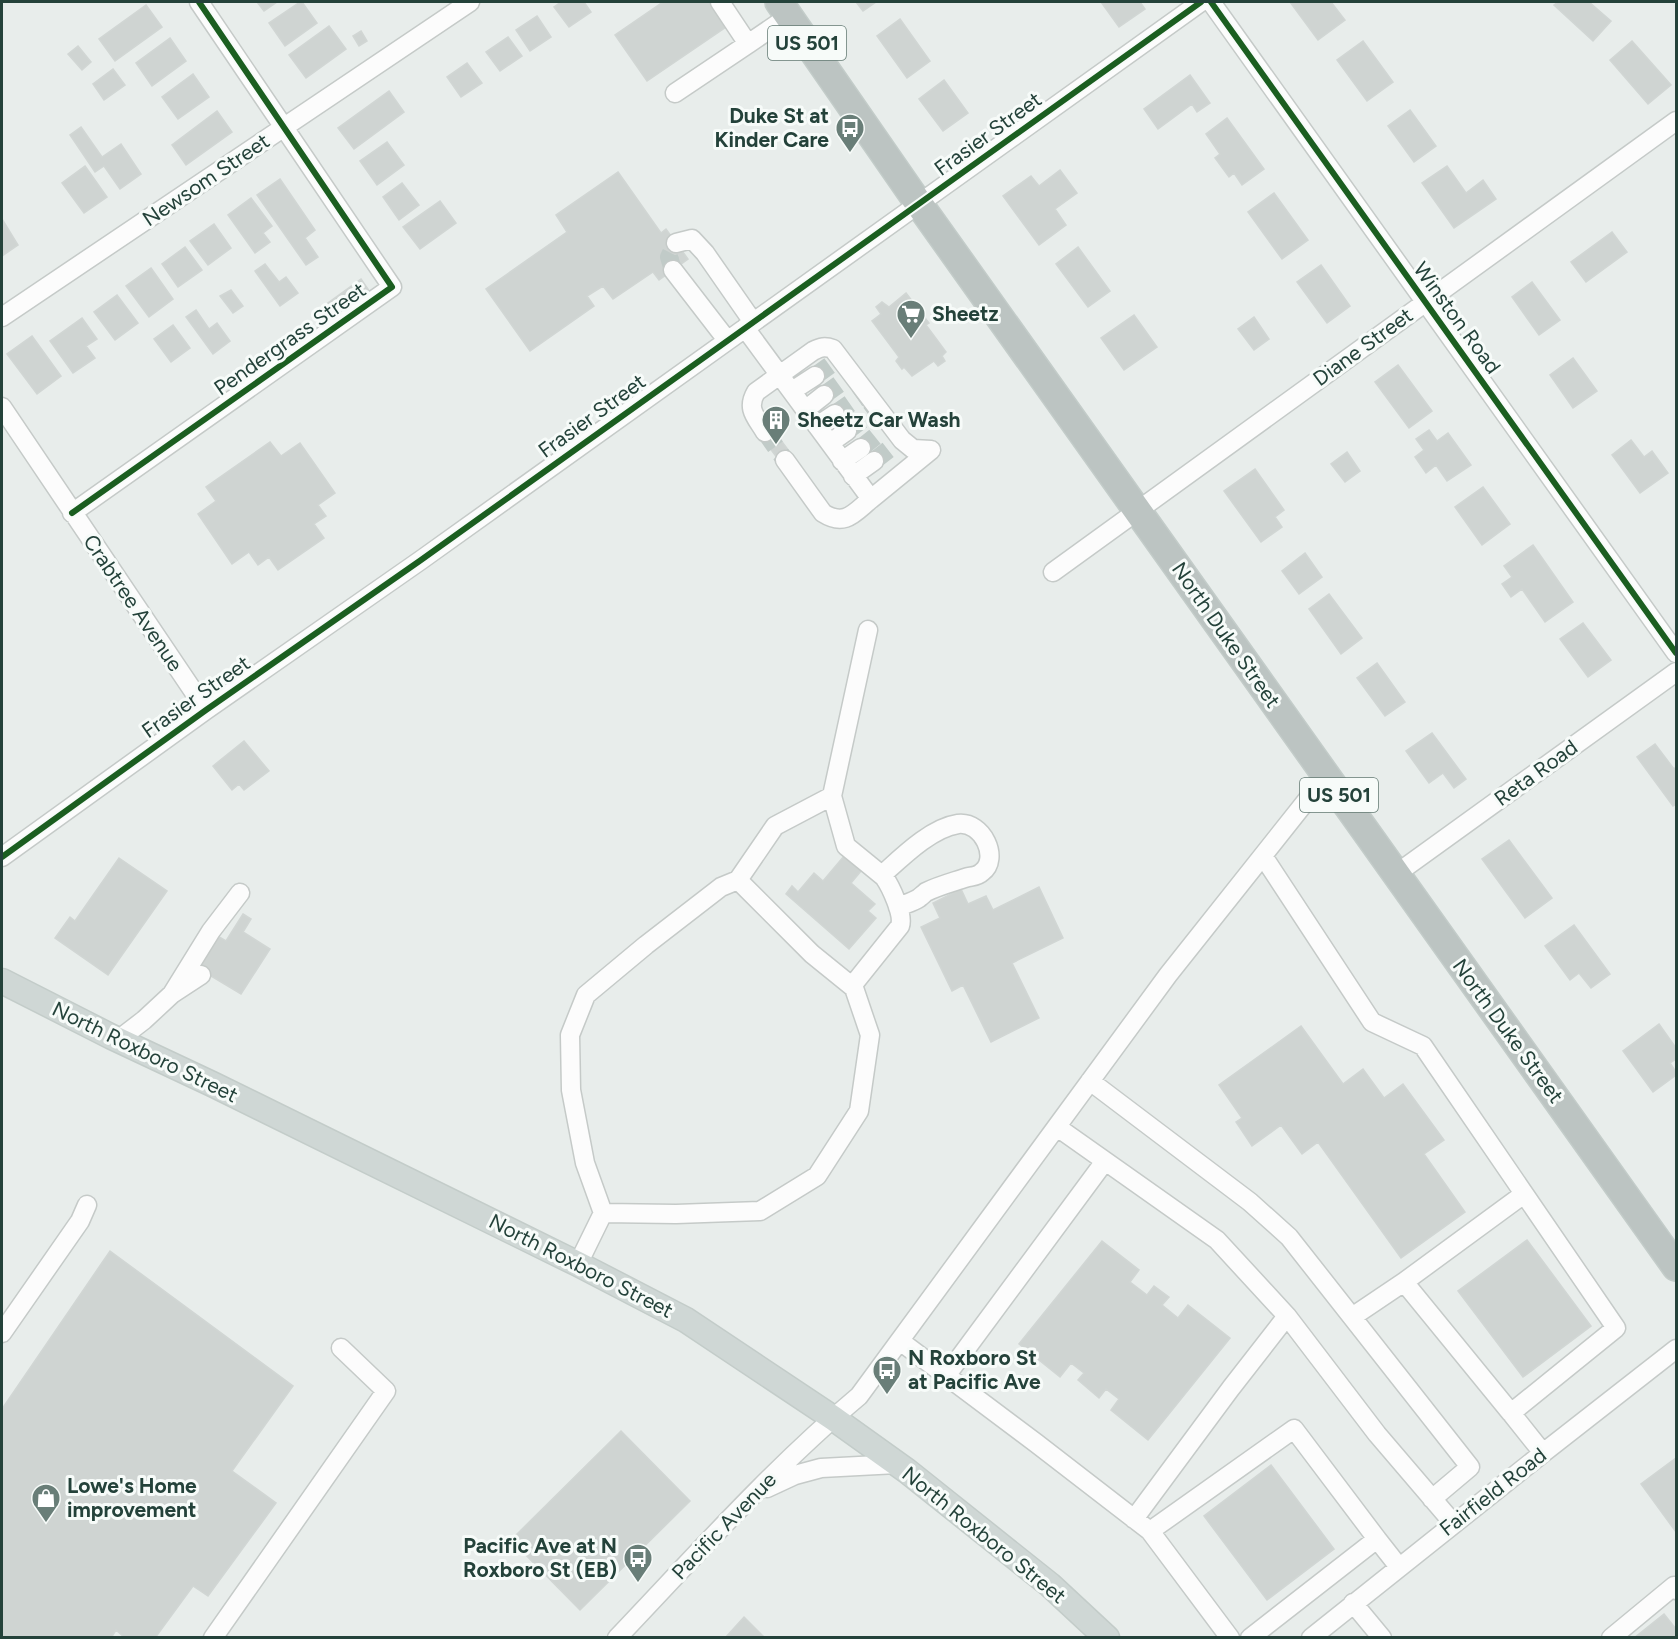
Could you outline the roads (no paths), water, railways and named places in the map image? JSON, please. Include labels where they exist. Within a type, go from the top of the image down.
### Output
[{"type":"highway","name":"North Duke Street","points":[[784,9],[919,204],[1677,1267]]},
{"type":"main road","name":"North Roxboro Street","points":[[2,981],[118,1040],[578,1263],[686,1320],[833,1418],[897,1464],[1050,1586],[1107,1638]]},
{"type":"street","name":"Pendergrass Street","points":[[72,513],[392,287],[199,2]]},
{"type":"street","name":"Newsom Street","points":[[2,317],[470,2]]},
{"type":"street","points":[[720,2],[748,44]]},
{"type":"street","name":"Frasier Street","points":[[2,857],[1201,2]]},
{"type":"street","name":"Winston Road","points":[[1211,2],[1677,653]]},
{"type":"street","points":[[675,93],[748,44],[784,9]]},
{"type":"street","name":"Diane Street","points":[[1053,572],[1677,121]]},
{"type":"street","points":[[676,243],[692,239],[705,253],[780,375],[870,499]]},
{"type":"street","points":[[673,270],[727,340]]},
{"type":"street","points":[[765,432],[751,410],[752,399],[756,392],[822,346],[833,349],[836,361],[892,435],[913,449],[931,450],[848,518],[842,520],[831,518],[823,513],[785,460]]},
{"type":"street","points":[[792,391],[815,376]]},
{"type":"street","points":[[805,410],[824,395]]},
{"type":"street","name":"Crabtree Avenue","points":[[2,407],[206,710]]},
{"type":"street","points":[[818,426],[835,414]]},
{"type":"street","points":[[830,443],[847,431]]},
{"type":"street","points":[[842,461],[867,454],[854,476]]},
{"type":"street","points":[[852,986],[900,926],[901,916],[889,883],[882,874],[846,846],[832,796],[868,630]]},
{"type":"street","name":"Reta Road","points":[[1396,874],[1677,672]]},
{"type":"street","name":"Pacific Avenue","points":[[617,1638],[754,1494],[859,1396],[1167,975],[1326,776]]},
{"type":"street","points":[[578,1263],[603,1213],[585,1163],[571,1090],[570,1035],[586,995],[721,887],[738,880],[775,826],[832,796]]},
{"type":"street","points":[[882,874],[912,849],[940,830],[952,825],[967,824],[974,827],[985,840],[988,849],[988,864],[984,871],[977,876],[968,877],[925,893],[916,900],[898,907]]},
{"type":"street","points":[[1263,856],[1372,1022],[1423,1046],[1616,1328],[1511,1413]]},
{"type":"street","points":[[603,1213],[676,1214],[760,1211],[817,1176],[859,1111],[870,1035],[854,988],[812,954],[738,880]]},
{"type":"street","points":[[172,993],[211,931],[240,893]]},
{"type":"street","points":[[118,1040],[144,1020],[172,993],[201,975]]},
{"type":"street","points":[[1090,1081],[1250,1202],[1289,1237],[1470,1467],[1432,1499]]},
{"type":"street","points":[[1057,1127],[1217,1240],[1287,1316],[1377,1434],[1454,1524]]},
{"type":"street","points":[[946,1376],[1106,1161]]},
{"type":"street","points":[[1352,1317],[1524,1194]]},
{"type":"street","points":[[2,1333],[80,1221],[87,1205]]},
{"type":"street","points":[[1404,1282],[1543,1453]]},
{"type":"street","points":[[1134,1519],[1287,1316]]},
{"type":"street","points":[[900,1341],[1150,1531],[1230,1638]]},
{"type":"street","points":[[213,1638],[386,1391],[341,1348]]},
{"type":"street","name":"Fairfield Road","points":[[1311,1638],[1677,1349]]},
{"type":"street","points":[[1150,1531],[1294,1429],[1399,1567]]},
{"type":"street","points":[[754,1494],[795,1475],[821,1468],[897,1464]]},
{"type":"street","points":[[1250,1638],[1377,1539]]},
{"type":"street","points":[[1611,1638],[1676,1587]]},
{"type":"street","points":[[1353,1604],[1382,1638]]},
{"type":"tunnel","points":[[673,270],[669,257],[676,243]]},
{"type":"tunnel","points":[[815,376],[833,363]]},
{"type":"tunnel","points":[[824,395],[845,380]]},
{"type":"tunnel","points":[[835,414],[858,398]]},
{"type":"tunnel","points":[[847,431],[870,414]]},
{"type":"tunnel","points":[[861,448],[882,431]]},
{"type":"tunnel","points":[[765,432],[785,460]]},
{"type":"tunnel","points":[[874,461],[893,446]]},
{"type":"place","name":"Duke St at Kinder Care","points":[[850,154]]},
{"type":"place","name":"Sheetz","points":[[911,340]]},
{"type":"place","name":"Sheetz Car Wash","points":[[776,446]]},
{"type":"place","name":"N Roxboro St at Pacific Ave","points":[[887,1396]]},
{"type":"place","name":"Lowe's Home improvement","points":[[46,1524]]},
{"type":"place","name":"Pacific Ave at N Roxboro St (EB)","points":[[638,1584]]}]
